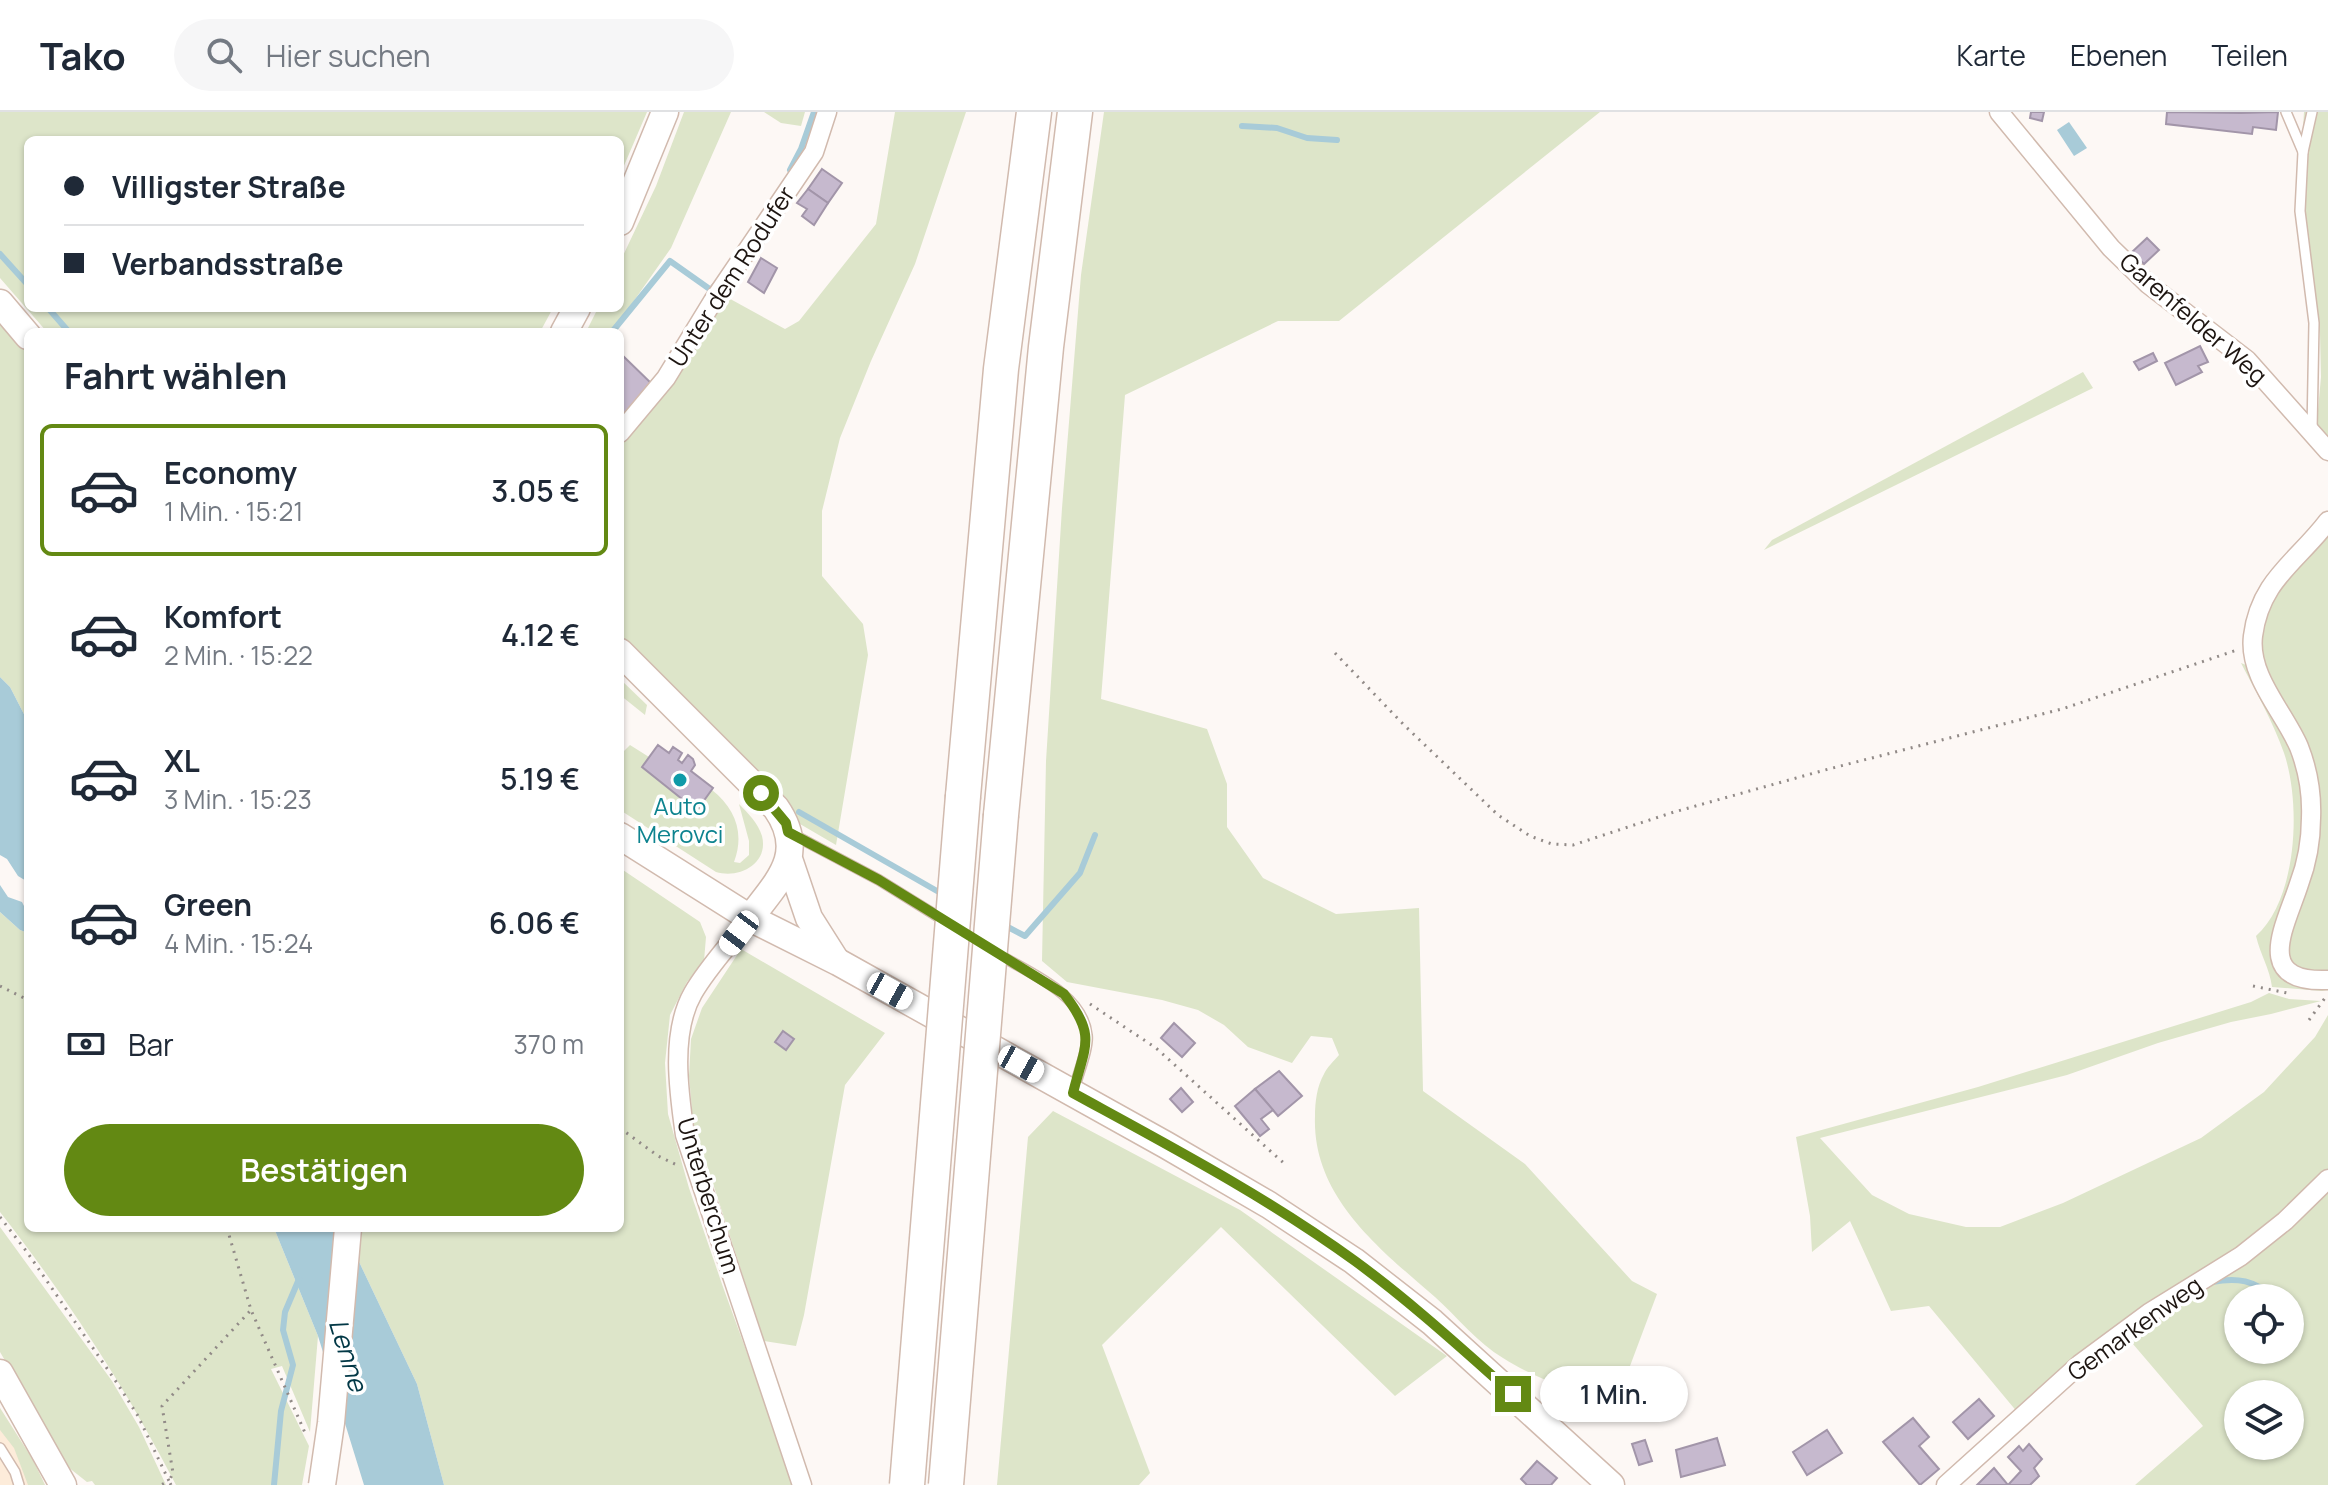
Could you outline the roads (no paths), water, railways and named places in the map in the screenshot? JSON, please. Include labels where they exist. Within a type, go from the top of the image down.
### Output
[{"type":"highway","points":[[907,1485],[1001,369],[1034,112]]},
{"type":"highway","points":[[946,1485],[1001,815],[1046,347],[1075,112]]},
{"type":"main road","points":[[624,212],[665,112]]},
{"type":"main road","points":[[0,303],[24,331]]},
{"type":"main road","points":[[624,656],[776,808],[786,823],[790,862],[809,918],[838,962]]},
{"type":"main road","points":[[624,839],[750,918],[838,962],[1269,1205],[1354,1261],[1432,1322],[1611,1485]]},
{"type":"main road","points":[[750,918],[790,862]]},
{"type":"main road","points":[[322,1485],[331,1423],[348,1232]]},
{"type":"main road","points":[[0,1373],[63,1485]]},
{"type":"street","name":"Unter dem Rodufer","points":[[624,428],[666,378],[713,301],[814,152],[827,112]]},
{"type":"street","name":"Garenfelder Weg","points":[[2006,115],[2111,248],[2148,284],[2247,360],[2328,451]]},
{"type":"street","points":[[2328,521],[2281,571],[2265,593],[2255,624],[2252,654],[2298,745],[2310,789],[2310,842],[2300,882],[2279,936],[2280,959],[2289,971],[2301,978],[2328,980]]},
{"type":"street","name":"Unterberchum","points":[[750,918],[693,993],[683,1015],[677,1078],[685,1135],[802,1485]]},
{"type":"street","name":"Gemarkenweg","points":[[1946,1485],[2080,1364],[2149,1313],[2241,1256],[2285,1221],[2328,1179]]},
{"type":"lane","points":[[2286,112],[2303,152]]},
{"type":"lane","points":[[2312,112],[2303,152],[2300,211],[2314,323],[2312,431]]},
{"type":"lane","points":[[788,832],[879,880],[959,929]]},
{"type":"lane","points":[[985,945],[1064,994],[1080,1014],[1088,1036],[1073,1093]]},
{"type":"lane","points":[[0,1448],[19,1485]]},
{"type":"water","points":[[2069,122],[2087,148],[2074,156],[2057,130]]},
{"type":"water","points":[[0,677],[10,687],[24,714],[24,880],[0,855]]},
{"type":"water","points":[[0,885],[8,897],[22,902],[24,932],[20,930],[0,912]]},
{"type":"water","name":"Lenne","points":[[276,1232],[345,1232],[417,1384],[444,1485],[364,1485],[318,1336]]},
{"type":"waterway","points":[[790,170],[814,112]]},
{"type":"waterway","points":[[1242,126],[1277,128],[1307,138],[1337,140]]},
{"type":"waterway","points":[[0,254],[24,281]]},
{"type":"waterway","points":[[615,328],[670,261],[711,290],[714,286]]},
{"type":"waterway","points":[[52,312],[66,328]]},
{"type":"waterway","points":[[799,812],[944,895]]},
{"type":"waterway","points":[[1004,925],[1025,936],[1080,873],[1095,835]]},
{"type":"waterway","points":[[274,1485],[281,1411],[293,1365],[283,1330],[285,1312],[299,1279]]},
{"type":"waterway","points":[[2212,1282],[2230,1280],[2252,1284]]},
{"type":"place","name":"Auto Merovci","points":[[680,780]]}]
